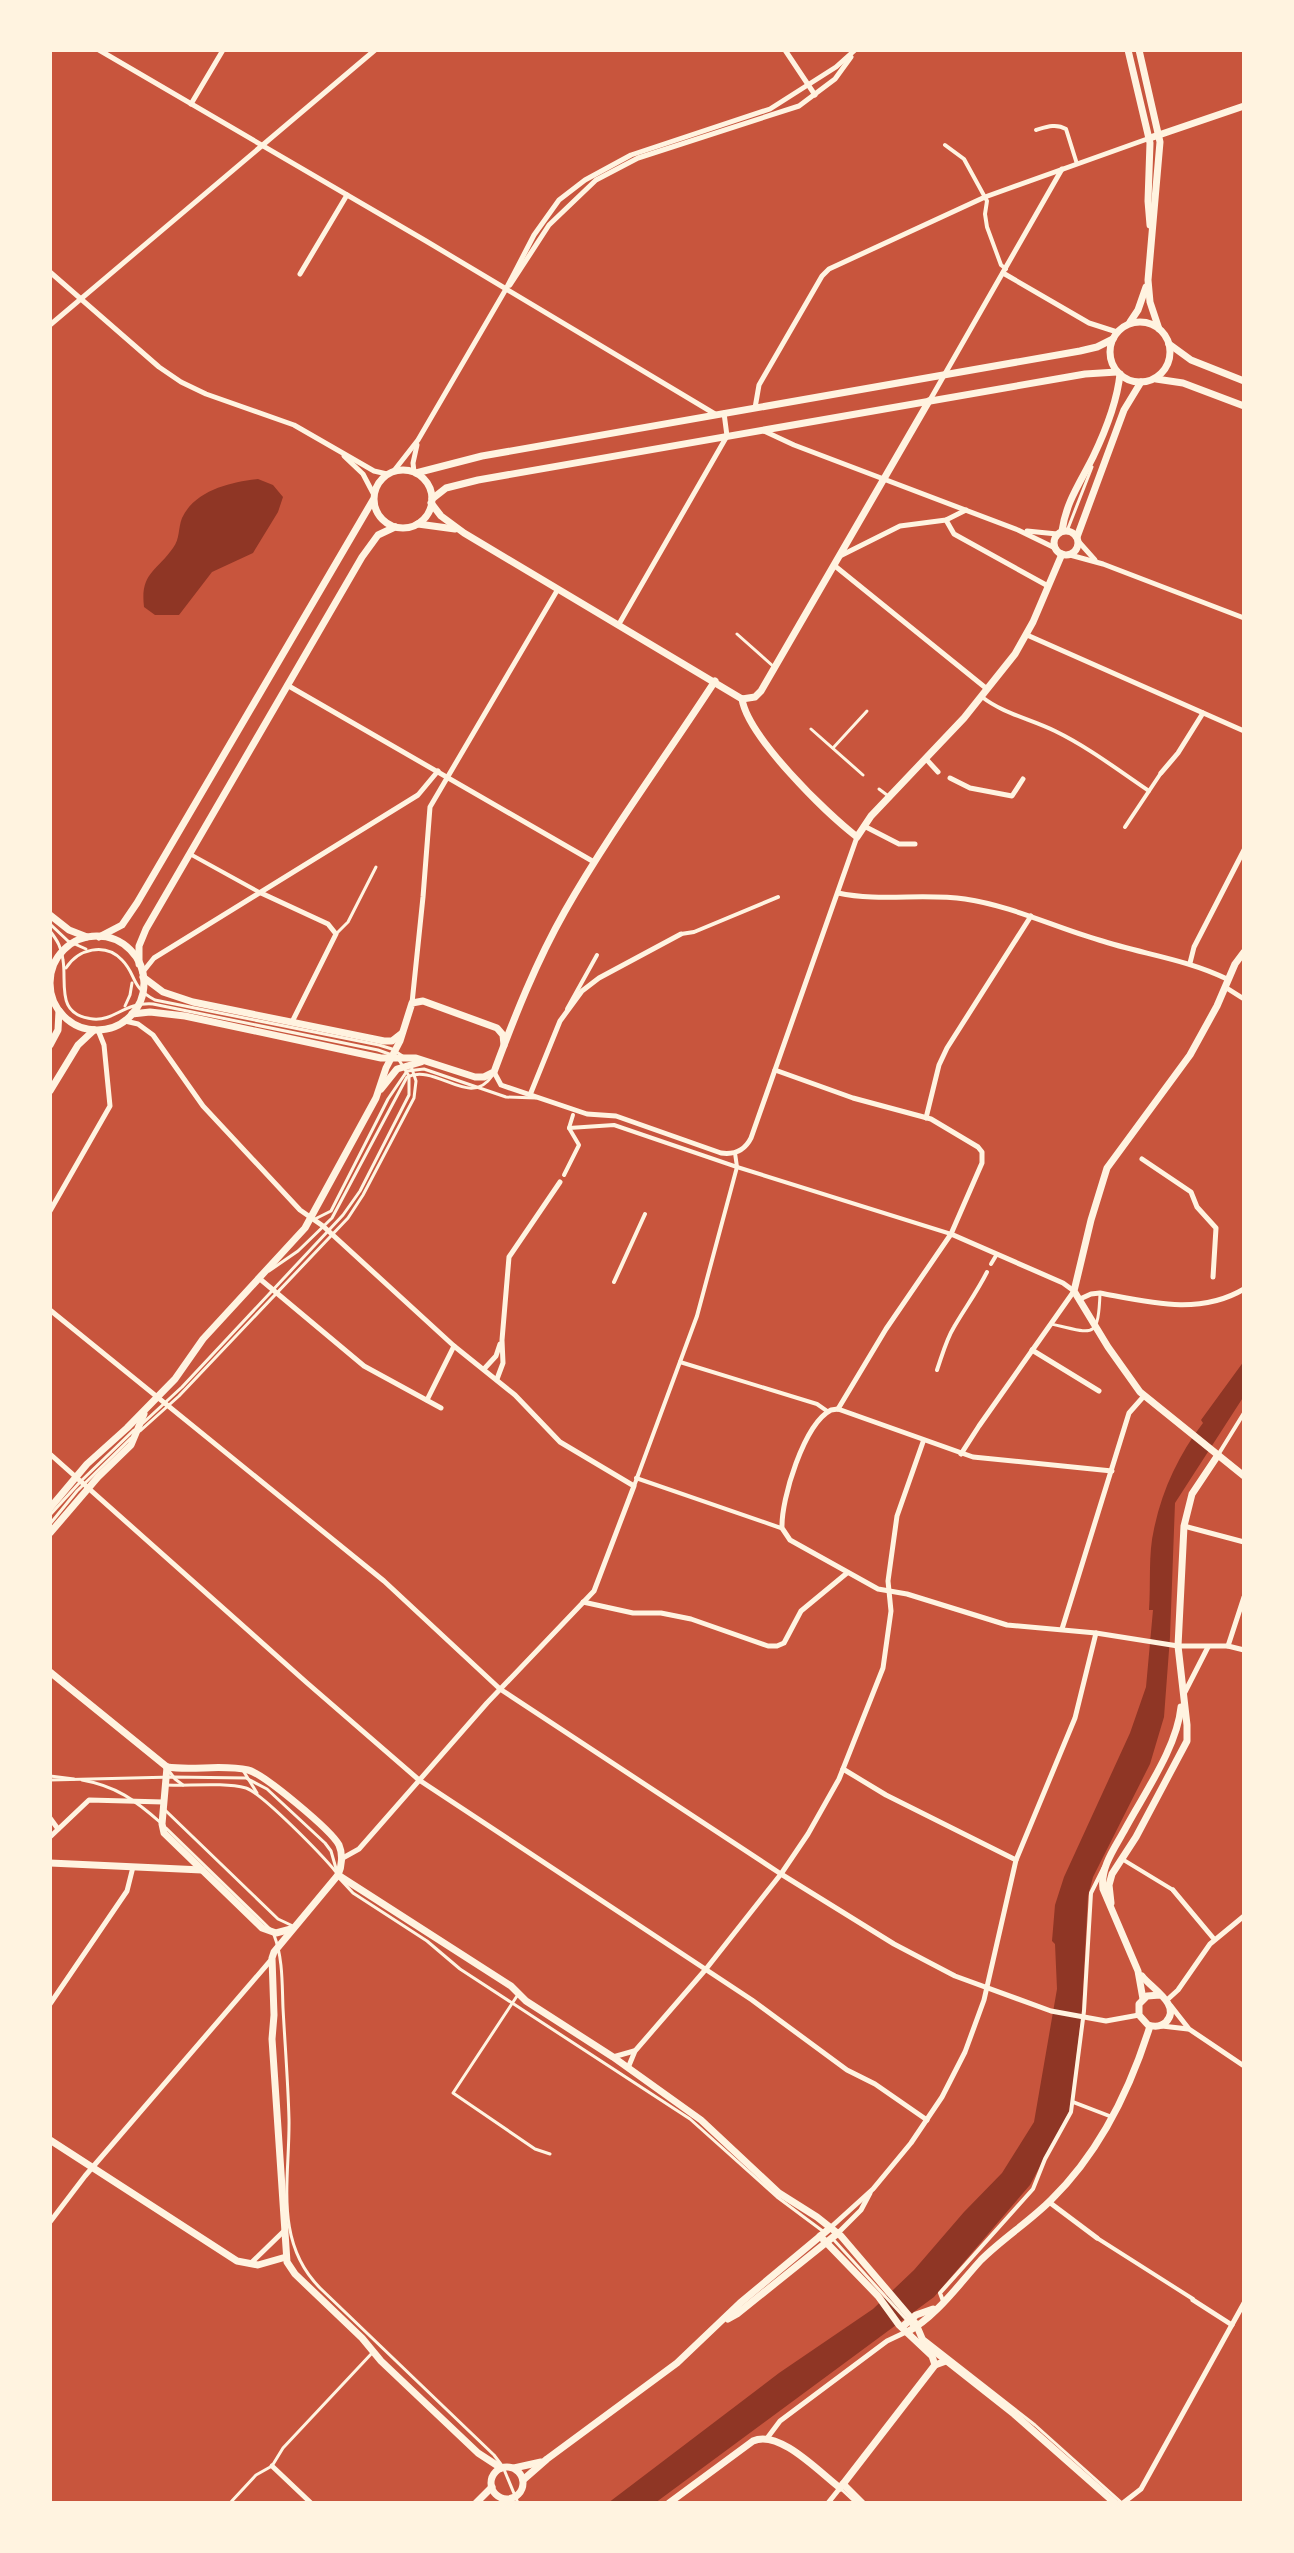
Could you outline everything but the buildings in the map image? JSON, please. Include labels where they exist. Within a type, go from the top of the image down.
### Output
[{"type":"street","points":[[99,50],[720,414],[727,436],[619,624]]},
{"type":"street","points":[[191,104],[223,50]]},
{"type":"street","points":[[50,325],[375,50]]},
{"type":"street","points":[[785,50],[815,95]]},
{"type":"street","points":[[99,937],[119,927],[129,917],[374,498],[377,484],[418,440],[506,289],[521,257],[559,200],[585,180],[639,152],[770,109],[842,63],[855,50]]},
{"type":"street","points":[[506,289],[549,225],[596,180],[638,158],[785,112],[815,95],[840,75],[855,50]]},
{"type":"street","points":[[1128,50],[1150,138],[1148,207],[1152,233]]},
{"type":"street","points":[[1139,50],[1159,135],[1159,169],[1148,280],[1150,302],[1159,329],[1169,344],[1191,360],[1244,381]]},
{"type":"street","points":[[755,408],[759,385],[825,273],[848,258],[985,197],[1244,106]]},
{"type":"street","points":[[1036,130],[1049,126],[1066,129],[1077,164]]},
{"type":"street","points":[[945,145],[964,159],[985,197],[987,227],[1005,271],[1115,336]]},
{"type":"street","points":[[742,699],[758,694],[1063,169]]},
{"type":"street","points":[[300,274],[347,195]]},
{"type":"street","points":[[50,272],[159,367],[181,382],[294,425],[374,471],[390,473],[402,470],[415,473],[482,456],[1091,349],[1115,336],[1128,324],[1138,310],[1148,280]]},
{"type":"street","points":[[1128,324],[1147,323],[1159,329]]},
{"type":"street","points":[[1062,552],[1054,540],[1062,532],[1076,485],[1094,455],[1114,402],[1119,373],[1110,354],[1115,336]]},
{"type":"street","points":[[1154,379],[1168,362],[1169,344]]},
{"type":"street","points":[[418,524],[427,515],[440,491],[466,483],[1103,371],[1119,373],[1141,382],[1154,379],[1183,383],[1244,406]]},
{"type":"street","points":[[1062,552],[1077,550],[1125,406],[1141,382]]},
{"type":"street","points":[[763,430],[794,445],[1018,530],[1062,552],[1103,564],[1244,618]]},
{"type":"street","points":[[418,440],[413,463],[415,473],[428,485],[432,501],[441,516],[464,533],[742,699],[750,722],[788,771],[857,837]]},
{"type":"street","points":[[331,445],[359,470],[381,519],[395,527],[418,524],[445,526],[464,533]]},
{"type":"street","points":[[841,555],[900,526],[946,520],[966,510]]},
{"type":"street","points":[[946,520],[954,534],[1048,586]]},
{"type":"street","points":[[50,962],[51,992],[59,1011],[73,1024],[96,1030],[110,1028],[132,1014],[143,992],[139,946],[143,934],[370,544],[378,535],[395,527]]},
{"type":"street","points":[[1018,530],[1062,532],[1078,540],[1090,557],[1103,564]]},
{"type":"street","points":[[494,1072],[501,1085],[587,1114],[616,1116],[716,1151],[735,1153],[744,1148],[863,825],[927,760],[988,689],[1027,635],[1062,552]]},
{"type":"street","points":[[835,566],[988,689]]},
{"type":"street","points":[[376,1098],[403,1064],[403,1032],[412,1003],[430,807],[558,589]]},
{"type":"street","points":[[1027,635],[1244,731]]},
{"type":"street","points":[[132,1014],[146,1012],[185,1016],[403,1064],[430,1062],[475,1077],[487,1077],[494,1072],[516,1013],[564,911],[715,681]]},
{"type":"street","points":[[287,685],[594,862]]},
{"type":"street","points":[[982,697],[994,706],[1053,730],[1087,749],[1149,791]]},
{"type":"street","points":[[1125,827],[1203,713]]},
{"type":"street","points":[[927,760],[938,772]]},
{"type":"street","points":[[143,975],[154,958],[418,795],[438,771]]},
{"type":"street","points":[[950,778],[970,788],[1012,796],[1023,779]]},
{"type":"street","points":[[863,825],[899,844],[915,844]]},
{"type":"street","points":[[1190,963],[1194,947],[1244,850]]},
{"type":"street","points":[[189,854],[261,893],[328,924],[336,934],[292,1022]]},
{"type":"street","points":[[838,893],[944,896],[985,902],[1124,948],[1190,963],[1226,983],[1244,999]]},
{"type":"street","points":[[566,1011],[593,981],[681,934],[694,932],[778,897]]},
{"type":"street","points":[[50,915],[69,930],[122,944],[139,964]]},
{"type":"street","points":[[926,1118],[939,1065],[947,1048],[1031,916]]},
{"type":"street","points":[[51,973],[62,952],[89,937]]},
{"type":"street","points":[[961,1454],[1074,1291],[1107,1168],[1190,1055],[1244,952]]},
{"type":"street","points":[[530,1095],[550,1042],[597,955]]},
{"type":"street","points":[[143,975],[159,990],[183,1000],[387,1042],[403,1032]]},
{"type":"street","points":[[412,1003],[423,1001],[495,1027],[503,1035],[503,1047]]},
{"type":"street","points":[[50,1045],[58,1030],[59,1011]]},
{"type":"street","points":[[495,1027],[509,1025],[516,1013]]},
{"type":"street","points":[[125,1021],[142,1026],[153,1035],[203,1106],[311,1220],[328,1231],[454,1346],[497,1379],[560,1442],[634,1486]]},
{"type":"street","points":[[50,1091],[78,1045],[96,1030]]},
{"type":"street","points":[[50,1211],[110,1106],[104,1045],[96,1030]]},
{"type":"street","points":[[50,1533],[83,1482],[178,1375],[208,1334],[311,1220],[376,1098],[390,1075],[403,1064]]},
{"type":"street","points":[[775,1070],[853,1098],[926,1118],[945,1126],[982,1152],[982,1163],[951,1234],[886,1329],[838,1409]]},
{"type":"street","points":[[564,1175],[576,1157],[579,1145],[569,1128],[573,1115]]},
{"type":"street","points":[[569,1128],[614,1125],[951,1234],[1074,1291],[1144,1396],[1244,1476]]},
{"type":"street","points":[[1122,1144],[1130,1150]]},
{"type":"street","points":[[341,1859],[355,1853],[500,1689],[596,1587],[703,1298],[737,1167],[735,1153]]},
{"type":"street","points":[[1142,1159],[1191,1192],[1197,1207],[1216,1228],[1213,1277]]},
{"type":"street","points":[[497,1379],[503,1363],[506,1273],[511,1252],[560,1182]]},
{"type":"street","points":[[614,1282],[645,1214]]},
{"type":"street","points":[[991,1264],[997,1254]]},
{"type":"street","points":[[937,1370],[951,1331],[974,1299],[987,1272]]},
{"type":"street","points":[[263,1276],[274,1292],[364,1366],[441,1408]]},
{"type":"street","points":[[1080,1299],[1100,1293],[1152,1303],[1201,1305],[1244,1289]]},
{"type":"street","points":[[50,1310],[391,1586],[500,1689],[781,1874],[910,1954],[947,1973],[1051,2011],[1114,2021],[1139,2015]]},
{"type":"street","points":[[484,1369],[496,1356],[502,1340]]},
{"type":"street","points":[[427,1400],[454,1346]]},
{"type":"street","points":[[1032,1350],[1099,1391]]},
{"type":"street","points":[[680,1362],[817,1404],[827,1411]]},
{"type":"street","points":[[1062,1629],[1129,1413],[1144,1396]]},
{"type":"street","points":[[50,1508],[129,1447],[149,1405]]},
{"type":"street","points":[[782,1528],[795,1467],[816,1423],[827,1411],[838,1409],[961,1454],[1004,1462],[1112,1471]]},
{"type":"street","points":[[1111,1903],[1109,1881],[1185,1746],[1188,1733],[1176,1645],[1184,1526],[1192,1494],[1214,1452],[1244,1413]]},
{"type":"street","points":[[628,2068],[635,2051],[706,1969],[781,1874],[813,1826],[843,1769],[883,1668],[891,1611],[888,1592],[899,1509],[923,1442]]},
{"type":"street","points":[[50,1454],[419,1780],[706,1969],[847,2070],[875,2084],[927,2120]]},
{"type":"street","points":[[636,1478],[782,1528],[790,1540],[870,1586],[888,1592],[907,1594],[1018,1627],[1062,1629],[1176,1645],[1228,1646],[1244,1650]]},
{"type":"street","points":[[1184,1526],[1244,1542]]},
{"type":"street","points":[[582,1602],[633,1613],[661,1613],[691,1619],[768,1646],[777,1646],[787,1640],[801,1611],[847,1573]]},
{"type":"street","points":[[1228,1646],[1244,1597]]},
{"type":"street","points":[[726,2319],[737,2314],[833,2238],[861,2210],[950,2084],[981,2010],[1016,1860],[1075,1718],[1096,1633]]},
{"type":"street","points":[[1143,1999],[1138,1971],[1102,1882],[1106,1867],[1176,1732],[1182,1697],[1208,1647]]},
{"type":"street","points":[[50,1672],[167,1767],[242,1769],[258,1773],[336,1841],[341,1859],[338,1875],[272,1958],[50,2222]]},
{"type":"street","points":[[167,1767],[162,1824],[164,1833],[259,1925],[272,1932],[295,1927]]},
{"type":"street","points":[[843,1769],[886,1795],[1016,1860]]},
{"type":"street","points":[[50,1837],[89,1800],[137,1801],[163,1806]]},
{"type":"street","points":[[50,1818],[58,1829]]},
{"type":"street","points":[[1122,1859],[1173,1890],[1214,1939]]},
{"type":"street","points":[[50,1863],[202,1870]]},
{"type":"street","points":[[50,2004],[127,1891],[133,1867]]},
{"type":"street","points":[[943,2302],[940,2293],[1033,2189],[1045,2159],[1071,2112],[1083,2017],[1091,1893],[1101,1868],[1106,1867]]},
{"type":"street","points":[[338,1875],[519,1993],[529,2003],[613,2057],[701,2120],[779,2193],[833,2238],[924,2343],[1014,2414],[1115,2503]]},
{"type":"street","points":[[1166,2000],[1178,1990],[1214,1939],[1244,1916]]},
{"type":"street","points":[[272,1958],[272,2053],[286,2257],[295,2274],[478,2453],[487,2465],[492,2484],[511,2498],[525,2503]]},
{"type":"street","points":[[1138,1971],[1189,2029],[1244,2066]]},
{"type":"street","points":[[1150,2026],[1139,2015],[1138,2009],[1143,1999],[1152,1994],[1166,2000]]},
{"type":"street","points":[[1160,2025],[1169,2017],[1166,2000]]},
{"type":"street","points":[[1150,2026],[1189,2029]]},
{"type":"street","points":[[669,2503],[753,2441],[768,2437],[780,2421],[935,2309],[994,2247],[1049,2202],[1087,2160],[1113,2117],[1150,2026]]},
{"type":"street","points":[[613,2057],[635,2051]]},
{"type":"street","points":[[1073,2102],[1113,2117]]},
{"type":"street","points":[[50,2140],[237,2261],[249,2265],[262,2264],[286,2257]]},
{"type":"street","points":[[490,2503],[511,2498],[523,2480],[547,2459],[649,2385],[873,2189]]},
{"type":"street","points":[[1049,2202],[1097,2238],[1232,2325]]},
{"type":"street","points":[[249,2265],[285,2230]]},
{"type":"street","points":[[825,2232],[882,2292],[932,2356],[935,2365]]},
{"type":"street","points":[[1123,2503],[1141,2489],[1244,2303]]},
{"type":"street","points":[[828,2503],[935,2365],[946,2361]]},
{"type":"street","points":[[768,2437],[783,2444],[862,2503]]},
{"type":"street","points":[[478,2453],[502,2468],[547,2459]]},
{"type":"street","points":[[272,2466],[311,2503]]},
{"type":"street","points":[[476,2503],[502,2468]]},
{"type":"street","points":[[513,2468],[523,2480]]},
{"type":"lane","points":[[737,634],[774,667]]},
{"type":"lane","points":[[833,748],[867,711]]},
{"type":"lane","points":[[811,729],[863,775]]},
{"type":"lane","points":[[879,789],[889,798]]},
{"type":"lane","points":[[336,934],[348,922],[376,867]]},
{"type":"lane","points":[[50,924],[72,944],[116,955],[126,964],[132,979],[143,992],[160,1001],[379,1045],[403,1064],[415,1095],[359,1203],[328,1231],[167,1405],[138,1430]]},
{"type":"lane","points":[[50,931],[62,952],[64,996],[78,1014],[100,1019],[139,1004],[153,1004],[378,1050],[403,1064],[508,1097],[540,1098]]},
{"type":"lane","points":[[64,972],[73,958],[90,950]]},
{"type":"lane","points":[[122,1009],[130,995],[132,979]]},
{"type":"lane","points":[[311,1220],[331,1211],[392,1092],[403,1064]]},
{"type":"lane","points":[[263,1276],[328,1231],[393,1101],[403,1064]]},
{"type":"lane","points":[[481,1088],[494,1072]]},
{"type":"lane","points":[[1051,1324],[1085,1331],[1096,1327],[1100,1293]]},
{"type":"lane","points":[[138,1430],[167,1405]]},
{"type":"lane","points":[[50,1515],[83,1482]]},
{"type":"lane","points":[[50,1524],[83,1482]]},
{"type":"lane","points":[[242,1769],[262,1799]]},
{"type":"lane","points":[[50,1778],[248,1779],[267,1789],[325,1843],[331,1851],[338,1875]]},
{"type":"lane","points":[[79,1779],[111,1787],[137,1801],[272,1932],[278,1948],[289,2121],[286,2161],[289,2221],[297,2258],[313,2282],[490,2451],[502,2468],[511,2498]]},
{"type":"lane","points":[[168,1780],[187,1786],[243,1787],[262,1799],[320,1854],[353,1893],[431,1944],[453,1965],[703,2129],[777,2197],[825,2232]]},
{"type":"lane","points":[[168,1780],[187,1786]]},
{"type":"lane","points":[[163,1806],[278,1919],[295,1927]]},
{"type":"lane","points":[[519,1993],[453,2093],[535,2149],[550,2154]]},
{"type":"lane","points":[[909,2325],[1035,2425],[1123,2503]]},
{"type":"lane","points":[[230,2503],[256,2475],[272,2466],[283,2448],[373,2352]]},
{"type":"lane","points":[[841,2486],[856,2503]]},
{"type":"shaded area","points":[[258,479],[273,485],[283,497],[278,512],[253,553],[212,572],[179,615],[155,615],[144,607],[147,580],[175,545],[188,508],[215,489]]},
{"type":"shaded area","points":[[1244,1361],[1244,1396],[1175,1503],[1164,1717],[1150,1764],[1093,1877],[1088,1896],[1082,2010],[1070,2110],[1030,2185],[934,2297],[655,2503],[608,2503],[779,2373],[873,2309],[914,2270],[1002,2173],[1034,2122],[1057,1989],[1055,1944],[1052,1941],[1055,1905],[1064,1877],[1130,1733],[1146,1687],[1153,1610],[1149,1610],[1151,1549],[1157,1515],[1172,1473],[1203,1423],[1201,1420]]}]
